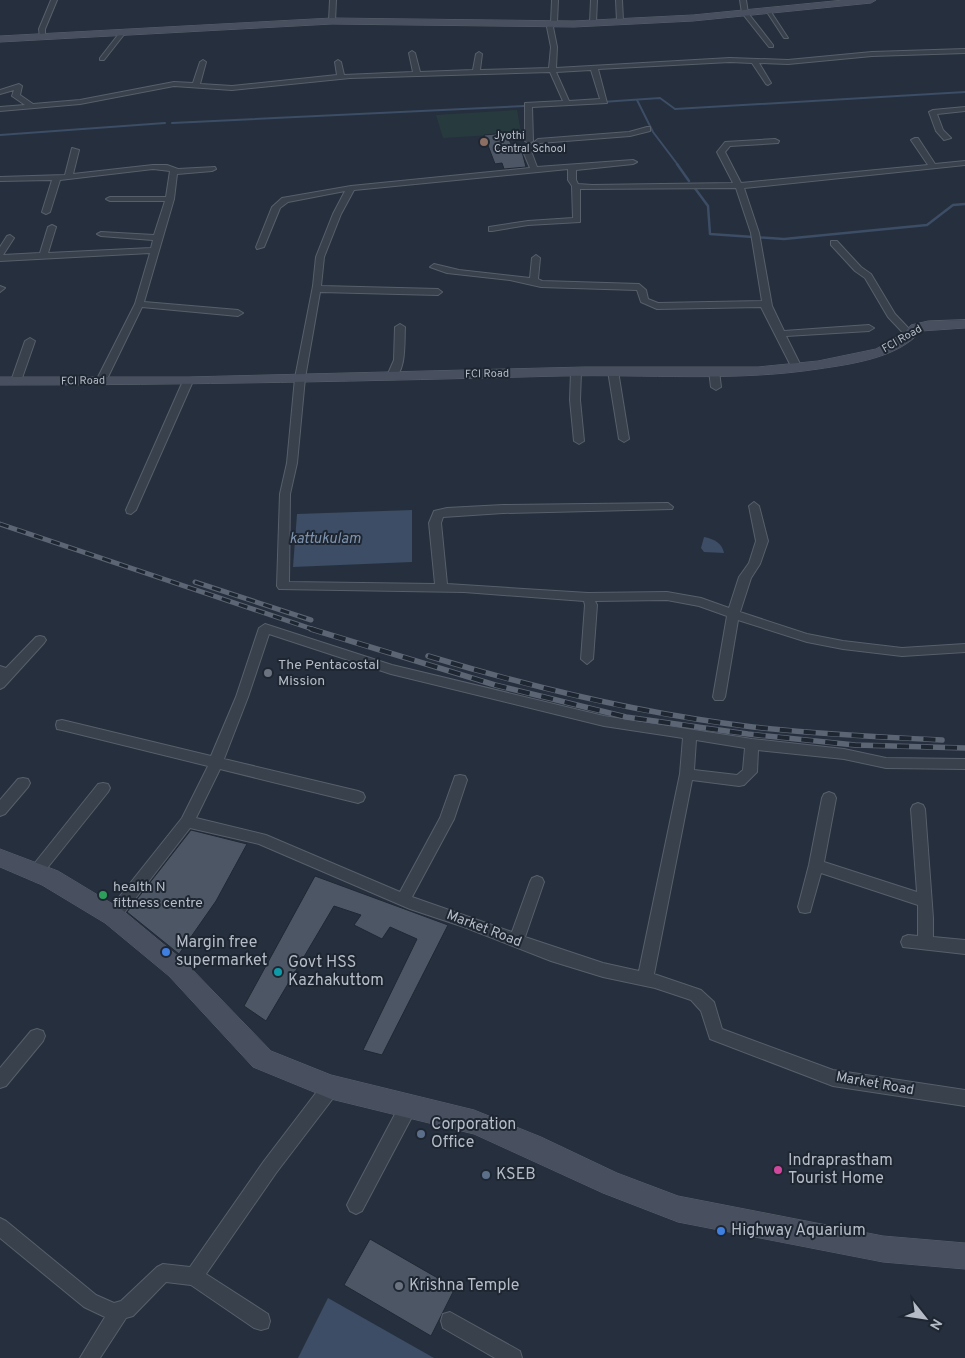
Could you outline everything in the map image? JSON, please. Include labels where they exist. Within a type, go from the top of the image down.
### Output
[{"type":"street","points":[[42,37],[42,29],[54,0]]},
{"type":"street","points":[[332,22],[334,0]]},
{"type":"street","points":[[555,0],[554,23],[550,27],[554,47],[552,70],[567,103]]},
{"type":"street","points":[[593,23],[594,0]]},
{"type":"street","points":[[619,0],[620,21]]},
{"type":"street","points":[[743,0],[745,12],[771,46]]},
{"type":"street","points":[[0,39],[332,22],[593,23],[745,12],[871,0]]},
{"type":"street","points":[[767,10],[786,37]]},
{"type":"street","points":[[102,58],[123,32]]},
{"type":"street","points":[[0,109],[70,102],[165,85],[232,88],[341,77],[552,70],[754,60],[788,62],[872,54],[965,51]]},
{"type":"street","points":[[412,53],[417,74]]},
{"type":"street","points":[[476,72],[479,54]]},
{"type":"street","points":[[754,60],[768,84]]},
{"type":"street","points":[[196,85],[203,62]]},
{"type":"street","points":[[338,62],[341,77]]},
{"type":"street","points":[[529,141],[528,105],[604,101],[594,67]]},
{"type":"street","points":[[0,92],[19,86],[16,96],[30,105]]},
{"type":"street","points":[[70,102],[73,114]]},
{"type":"street","points":[[947,138],[940,131],[933,112],[965,109]]},
{"type":"street","points":[[534,169],[527,151],[538,141],[630,134],[647,129]]},
{"type":"street","points":[[915,140],[933,166]]},
{"type":"street","points":[[775,142],[728,144],[723,148],[722,152],[749,210],[758,247],[767,306],[797,368]]},
{"type":"street","points":[[68,176],[75,150]]},
{"type":"street","points":[[260,247],[276,207],[285,200],[351,188],[467,178],[564,166],[572,168],[633,162]]},
{"type":"street","points":[[576,186],[592,188],[642,185],[739,186],[965,163]]},
{"type":"street","points":[[1,180],[57,178],[163,167],[171,168],[175,172],[212,169]]},
{"type":"street","points":[[492,229],[528,223],[576,220],[576,186],[572,180],[572,168]]},
{"type":"street","points":[[101,381],[139,304],[155,254],[154,250],[170,198],[175,172]]},
{"type":"street","points":[[46,212],[57,178]]},
{"type":"street","points":[[351,188],[337,214],[320,257],[300,378],[292,463],[285,494],[283,586],[441,588],[588,597],[666,596],[702,602],[798,636],[843,645],[902,652],[965,648]]},
{"type":"street","points":[[110,199],[170,198]]},
{"type":"street","points":[[43,256],[52,227]]},
{"type":"street","points":[[101,234],[157,238]]},
{"type":"street","points":[[0,254],[10,238]]},
{"type":"street","points":[[834,243],[858,269],[868,276],[891,315],[910,335]]},
{"type":"street","points":[[0,258],[154,250]]},
{"type":"street","points":[[535,282],[536,258]]},
{"type":"street","points":[[434,267],[453,272],[510,275],[541,284],[639,287],[644,300],[657,306],[753,303],[767,306]]},
{"type":"street","points":[[316,289],[438,292]]},
{"type":"street","points":[[139,304],[238,313]]},
{"type":"street","name":"FCI Road","points":[[0,381],[188,381],[797,368],[880,352],[910,335],[916,328],[928,325],[965,324]]},
{"type":"street","points":[[392,376],[399,360],[400,326]]},
{"type":"street","points":[[779,334],[869,328]]},
{"type":"street","points":[[16,381],[30,341]]},
{"type":"street","points":[[613,371],[624,439]]},
{"type":"street","points":[[714,371],[716,387]]},
{"type":"street","points":[[576,372],[575,400],[579,441]]},
{"type":"street","points":[[131,510],[188,381]]},
{"type":"street","points":[[719,697],[733,614],[745,577],[754,564],[762,541],[754,506]]},
{"type":"street","points":[[441,588],[435,523],[438,514],[503,509],[668,507]]},
{"type":"street","points":[[587,659],[591,605],[588,597]]},
{"type":"street","points":[[113,916],[187,822],[208,781],[242,697],[265,628],[401,671],[604,722],[752,744],[844,754],[886,763],[965,764]]},
{"type":"street","points":[[0,684],[4,672],[40,640]]},
{"type":"street","points":[[62,725],[358,797]]},
{"type":"street","points":[[644,979],[687,774],[690,734]]},
{"type":"street","points":[[687,774],[739,781],[750,772],[752,744]]},
{"type":"street","points":[[403,900],[447,819],[460,780]]},
{"type":"street","points":[[0,810],[23,783]]},
{"type":"street","points":[[35,873],[103,788]]},
{"type":"street","points":[[805,907],[816,865],[828,798]]},
{"type":"street","points":[[918,809],[925,900],[925,944]]},
{"type":"street","name":"Market Road","points":[[187,822],[261,839],[403,900],[516,941],[603,970],[644,979],[696,996],[704,1000],[708,1007],[716,1034],[767,1051],[833,1078],[965,1098]]},
{"type":"street","points":[[0,858],[50,878],[113,916],[177,969],[262,1060],[331,1087],[474,1122],[532,1146],[612,1184],[678,1209],[883,1249],[965,1256]]},
{"type":"street","points":[[816,865],[925,900]]},
{"type":"street","points":[[516,941],[537,882]]},
{"type":"street","points":[[908,942],[965,947]]},
{"type":"street","points":[[0,1080],[37,1036]]},
{"type":"street","points":[[194,1276],[270,1167],[331,1087]]},
{"type":"street","points":[[356,1206],[409,1105]]},
{"type":"street","points":[[0,1227],[90,1301],[114,1312],[126,1309],[163,1273],[194,1276],[261,1321]]},
{"type":"street","points":[[89,1358],[119,1312]]},
{"type":"street","points":[[450,1321],[512,1358]]},
{"type":"green space","points":[[517,110],[521,133],[443,138],[436,115]]},
{"type":"water","name":"kattukulam","points":[[412,510],[412,562],[293,567],[297,514]]},
{"type":"water","points":[[704,537],[717,542],[724,553],[704,552],[701,548]]},
{"type":"water","points":[[328,1298],[434,1358],[298,1358]]},
{"type":"building","points":[[506,133],[511,144],[520,144],[526,167],[504,169],[502,163],[495,164],[484,135]]},
{"type":"building","points":[[191,830],[247,844],[216,901],[179,954],[127,912]]},
{"type":"building","name":"Govt HSS Kazhakuttom","points":[[315,876],[448,925],[382,1055],[363,1050],[417,939],[390,927],[382,939],[354,925],[361,915],[334,906],[266,1021],[244,1006]]},
{"type":"building","name":"Krishna Temple","points":[[370,1239],[455,1288],[431,1336],[344,1285]]},
{"type":"waterway","points":[[602,102],[660,98],[675,109],[965,92]]},
{"type":"waterway","points":[[637,100],[653,132],[678,165]]},
{"type":"waterway","points":[[172,123],[524,106]]},
{"type":"waterway","points":[[0,135],[165,123]]},
{"type":"waterway","points":[[677,164],[689,181]]},
{"type":"waterway","points":[[694,187],[708,206],[710,234],[784,239],[927,225],[953,205],[965,204]]},
{"type":"railway","points":[[0,524],[315,630]]},
{"type":"railway","points":[[195,582],[311,620]]},
{"type":"railway","points":[[311,629],[495,685],[626,717],[748,734],[855,745],[965,748]]},
{"type":"railway","points":[[428,656],[508,679],[589,699],[712,722],[848,735],[942,740]]},
{"type":"place","name":"Jyothi Central School","points":[[484,142]]},
{"type":"place","name":"The Pentacostal Mission","points":[[268,673]]},
{"type":"place","name":"health N fittness centre","points":[[103,895]]},
{"type":"place","name":"Margin free supermarket","points":[[166,952]]},
{"type":"place","name":"Govt HSS Kazhakuttom","points":[[278,972]]},
{"type":"place","name":"Corporation Office","points":[[421,1134]]},
{"type":"place","name":"Indraprastham Tourist Home","points":[[778,1170]]},
{"type":"place","name":"KSEB","points":[[486,1175]]},
{"type":"place","name":"Highway Aquarium","points":[[721,1231]]},
{"type":"place","name":"Krishna Temple","points":[[399,1286]]}]
